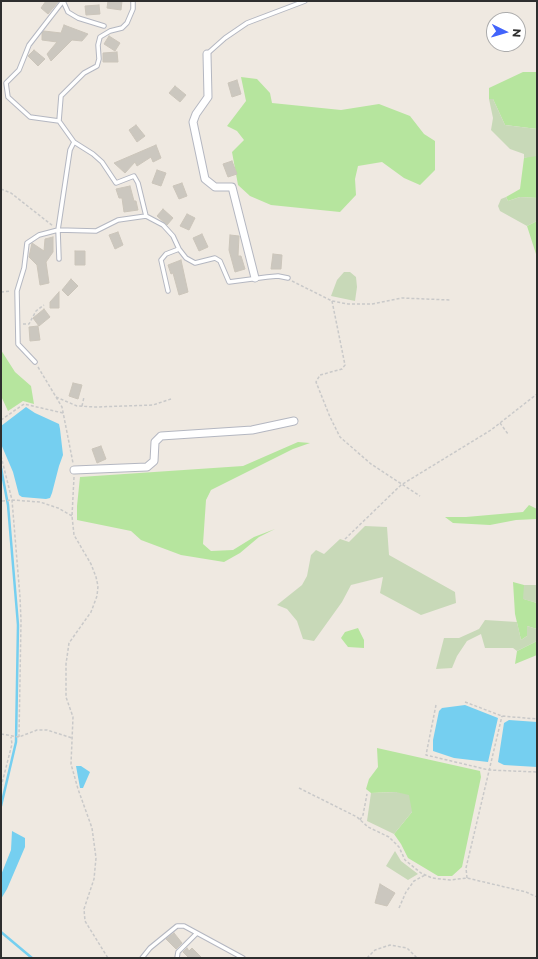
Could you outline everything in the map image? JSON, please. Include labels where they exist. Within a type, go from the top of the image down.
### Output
[{"type":"street","points":[[207,54],[208,97],[196,114],[193,122],[204,179],[215,187],[232,188],[255,278]]},
{"type":"street","points":[[74,470],[147,467],[154,461],[155,442],[161,436],[252,430],[294,421]]},
{"type":"lane","points":[[59,121],[30,117],[8,97],[6,83],[19,70],[29,46],[63,1],[68,12],[78,18],[104,26]]},
{"type":"lane","points":[[133,1],[133,9],[127,23],[122,28],[110,30],[100,37],[98,45],[100,59],[97,66],[84,73],[61,96],[59,121],[74,142],[98,158],[116,183],[134,176],[138,182],[146,216]]},
{"type":"lane","points":[[207,54],[225,38],[246,23],[305,1]]},
{"type":"lane","points":[[59,259],[58,230],[70,150],[74,142]]},
{"type":"lane","points":[[35,362],[18,344],[17,291],[24,268],[28,243],[39,235],[58,230],[96,231],[118,220],[146,216],[163,225],[173,236],[179,250],[186,258],[195,263],[215,258],[220,261],[229,282],[278,276],[288,278]]},
{"type":"lane","points":[[168,291],[161,260],[166,254],[179,250]]},
{"type":"lane","points":[[142,958],[150,948],[176,926],[184,926],[243,958]]},
{"type":"lane","points":[[177,958],[178,952],[197,933]]},
{"type":"path","points":[[1,189],[12,193],[58,230]]},
{"type":"path","points":[[288,278],[332,301],[348,304],[372,304],[402,298],[450,300]]},
{"type":"path","points":[[1,292],[17,291]]},
{"type":"path","points":[[332,301],[345,365],[342,369],[320,375],[316,382],[340,437],[371,464],[420,496]]},
{"type":"path","points":[[17,324],[29,324],[36,311],[44,305]]},
{"type":"path","points":[[35,362],[62,407],[74,470],[72,516],[74,535],[90,564],[98,586],[97,596],[91,612],[69,643],[67,657],[66,697],[72,717],[73,738],[71,764],[92,828],[96,858],[94,879],[84,909],[85,921],[108,958]]},
{"type":"path","points":[[345,539],[401,485],[500,423],[537,394]]},
{"type":"path","points":[[56,397],[82,406],[96,407],[153,405],[171,399]]},
{"type":"path","points":[[82,406],[84,397]]},
{"type":"path","points":[[1,420],[24,404],[63,413]]},
{"type":"path","points":[[500,423],[508,434]]},
{"type":"path","points":[[1,456],[12,500],[21,621],[19,737]]},
{"type":"path","points":[[2,501],[12,500],[40,502],[58,508],[72,516]]},
{"type":"path","points":[[465,702],[502,716],[537,719]]},
{"type":"path","points":[[436,706],[426,755],[490,770],[537,772]]},
{"type":"path","points":[[467,878],[466,868],[502,716]]},
{"type":"path","points":[[1,734],[11,737],[19,737],[37,730],[42,730],[73,738]]},
{"type":"path","points":[[1,787],[12,744],[11,737]]},
{"type":"path","points":[[299,788],[360,820],[368,827],[389,837],[398,847],[405,860],[424,875],[432,878],[450,880],[467,878],[526,892],[537,897]]},
{"type":"path","points":[[360,820],[363,815],[367,794]]},
{"type":"path","points":[[400,908],[406,892],[414,882],[424,875]]},
{"type":"path","points":[[367,958],[375,950],[390,945],[407,948],[417,958]]},
{"type":"green space","points":[[523,72],[537,72],[537,129],[505,125],[493,99],[489,99],[489,88]]},
{"type":"green space","points":[[241,77],[257,79],[270,93],[272,103],[341,110],[379,104],[410,116],[424,134],[435,141],[435,170],[420,185],[404,178],[382,162],[358,166],[355,179],[356,195],[340,212],[271,205],[250,196],[238,185],[232,152],[244,140],[237,131],[227,126],[246,101]]},
{"type":"green space","points":[[489,99],[493,99],[505,125],[537,129],[537,156],[524,158],[524,154],[510,149],[491,130],[493,118]]},
{"type":"green space","points":[[534,155],[537,156],[537,198],[520,197],[508,201],[506,197],[520,189],[524,158]]},
{"type":"green space","points":[[506,197],[508,201],[520,197],[537,198],[537,221],[527,226],[500,211],[498,206],[501,199]]},
{"type":"green space","points":[[537,221],[537,254],[536,254],[527,226]]},
{"type":"green space","points":[[344,272],[350,272],[356,277],[357,287],[355,301],[331,296],[337,280]]},
{"type":"green space","points":[[1,350],[15,372],[31,386],[34,404],[23,401],[8,411],[1,396]]},
{"type":"green space","points":[[298,442],[310,443],[293,449],[211,490],[206,500],[203,544],[211,551],[233,550],[254,537],[275,529],[259,537],[240,553],[224,562],[181,555],[141,540],[131,531],[77,520],[80,477],[243,466]]},
{"type":"green space","points":[[529,505],[537,509],[537,519],[516,520],[490,525],[453,523],[445,517],[466,517],[523,512]]},
{"type":"green space","points":[[365,526],[387,527],[389,555],[455,592],[456,603],[421,615],[380,593],[383,577],[351,585],[342,602],[314,641],[303,639],[297,621],[287,609],[277,605],[302,585],[307,576],[311,555],[316,550],[324,554],[340,539],[349,542]]},
{"type":"green space","points":[[513,582],[524,585],[524,599],[537,603],[537,629],[527,626],[527,636],[521,640],[515,614]]},
{"type":"green space","points":[[524,585],[537,585],[537,603],[523,599]]},
{"type":"green space","points":[[485,620],[517,622],[521,640],[527,636],[527,626],[537,629],[537,641],[517,651],[513,648],[485,648],[481,634],[467,641],[457,656],[452,668],[436,669],[444,638],[459,638],[479,629]]},
{"type":"green space","points":[[358,628],[364,640],[364,648],[348,647],[341,638],[345,632]]},
{"type":"green space","points":[[537,641],[537,655],[515,664],[517,651]]},
{"type":"green space","points":[[377,748],[480,771],[481,777],[462,867],[452,876],[438,876],[408,858],[394,834],[412,812],[396,792],[371,793],[366,789],[369,779],[378,767]]},
{"type":"green space","points":[[396,792],[409,795],[412,812],[394,834],[367,821],[371,793]]},
{"type":"green space","points":[[395,851],[401,861],[418,874],[408,880],[386,866]]},
{"type":"water","points":[[26,407],[35,413],[59,424],[63,455],[52,493],[50,498],[46,499],[22,497],[19,495],[13,472],[1,444],[1,426]]},
{"type":"water","points":[[465,705],[498,718],[488,762],[454,758],[433,751],[433,740],[439,711],[442,708]]},
{"type":"water","points":[[509,720],[537,722],[537,767],[504,765],[498,762],[504,723]]},
{"type":"water","points":[[76,766],[81,766],[90,772],[83,788],[80,788]]},
{"type":"water","points":[[12,831],[25,838],[25,847],[7,889],[1,899],[1,875],[11,850]]},
{"type":"building","points":[[46,1],[59,1],[48,14],[41,8]]},
{"type":"building","points":[[108,1],[122,1],[121,10],[107,8]]},
{"type":"building","points":[[99,5],[100,14],[86,15],[85,6]]},
{"type":"building","points":[[64,25],[88,34],[82,41],[72,40],[51,61],[47,54],[57,42],[42,40],[42,33],[44,31],[61,33]]},
{"type":"building","points":[[109,36],[120,43],[115,51],[104,44]]},
{"type":"building","points":[[34,50],[45,59],[38,66],[28,56]]},
{"type":"building","points":[[117,52],[118,62],[103,62],[103,53]]},
{"type":"building","points":[[237,80],[241,94],[232,97],[228,83]]},
{"type":"building","points":[[175,86],[186,95],[180,102],[169,93]]},
{"type":"building","points":[[136,125],[145,136],[137,142],[129,130]]},
{"type":"building","points":[[156,145],[161,158],[153,162],[151,157],[137,166],[135,162],[125,173],[114,163]]},
{"type":"building","points":[[232,161],[237,174],[228,177],[223,164]]},
{"type":"building","points":[[157,170],[166,173],[161,186],[152,183]]},
{"type":"building","points":[[182,183],[187,196],[179,199],[173,186]]},
{"type":"building","points":[[130,186],[138,210],[124,212],[122,198],[119,198],[116,189]]},
{"type":"building","points":[[163,209],[173,218],[167,225],[157,216]]},
{"type":"building","points":[[187,214],[195,218],[189,230],[180,226]]},
{"type":"building","points":[[118,232],[123,245],[115,249],[109,235]]},
{"type":"building","points":[[202,234],[208,247],[199,251],[193,238]]},
{"type":"building","points":[[230,235],[239,236],[238,256],[241,256],[245,269],[235,272],[229,250]]},
{"type":"building","points":[[53,237],[53,252],[46,262],[49,283],[40,285],[37,265],[29,257],[32,243],[44,251],[45,239]]},
{"type":"building","points":[[75,251],[85,251],[85,265],[75,265]]},
{"type":"building","points":[[273,254],[282,255],[281,269],[271,269]]},
{"type":"building","points":[[181,260],[188,292],[179,295],[173,273],[171,274],[168,265]]},
{"type":"building","points":[[71,279],[78,286],[68,296],[62,290]]},
{"type":"building","points":[[59,292],[59,308],[50,308],[50,302]]},
{"type":"building","points":[[44,309],[50,317],[39,326],[33,318]]},
{"type":"building","points":[[38,326],[40,340],[30,341],[29,327]]},
{"type":"building","points":[[73,383],[82,385],[78,399],[69,396]]},
{"type":"building","points":[[101,446],[106,459],[97,463],[92,449]]},
{"type":"building","points":[[380,884],[395,893],[387,906],[375,903]]},
{"type":"building","points":[[174,933],[182,943],[176,949],[166,939]]},
{"type":"building","points":[[187,948],[189,951],[192,948],[202,958],[189,958],[183,952]]},
{"type":"waterway","points":[[1,468],[8,505],[18,625],[16,742],[1,806]]},
{"type":"waterway","points":[[1,932],[32,958]]}]
